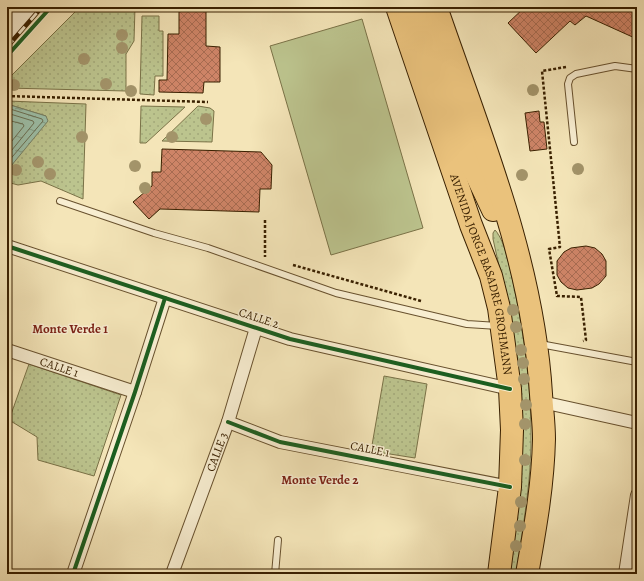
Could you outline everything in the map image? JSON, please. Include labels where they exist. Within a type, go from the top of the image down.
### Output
[{"type":"highway","name":"AVENIDA JORGE BASADRE GROHMANN","points":[[397,7],[471,225],[491,276],[499,308],[510,389],[512,430],[510,487],[499,574]]},
{"type":"highway","points":[[416,7],[469,159],[520,265]]},
{"type":"highway","points":[[436,7],[506,209],[527,291],[536,343],[544,438],[537,522],[527,574]]},
{"type":"highway","points":[[469,159],[491,276]]},
{"type":"main road","points":[[7,10],[10,7]]},
{"type":"main road","points":[[7,33],[31,7]]},
{"type":"street","name":"CALLE 2","points":[[7,246],[290,339],[510,389]]},
{"type":"street","points":[[73,574],[135,392],[165,298]]},
{"type":"street","name":"CALLE 3","points":[[172,574],[228,422],[256,328]]},
{"type":"street","name":"CALLE 1","points":[[7,350],[135,392]]},
{"type":"street","points":[[542,402],[637,422]]},
{"type":"street","name":"CALLE 1","points":[[228,422],[280,442],[510,487]]},
{"type":"street","points":[[624,574],[635,527],[637,495]]},
{"type":"lane","points":[[574,142],[568,84],[570,78],[576,74],[615,66],[637,68]]},
{"type":"lane","points":[[60,201],[154,233],[208,248],[336,293],[468,324],[501,326]]},
{"type":"lane","points":[[536,343],[637,362]]},
{"type":"lane","points":[[275,574],[278,540]]},
{"type":"path","points":[[574,66],[542,71],[560,247],[550,249],[557,296],[580,297],[586,340],[579,342]]},
{"type":"path","points":[[7,96],[208,102]]},
{"type":"path","points":[[265,220],[265,257],[272,259]]},
{"type":"path","points":[[288,264],[424,302]]},
{"type":"shaded area","points":[[80,7],[135,7],[134,41],[126,54],[126,91],[7,88],[7,80]]},
{"type":"shaded area","points":[[142,16],[159,16],[159,31],[163,31],[163,76],[155,76],[154,95],[140,94]]},
{"type":"shaded area","points":[[362,19],[423,228],[331,255],[270,46]]},
{"type":"shaded area","points":[[7,101],[86,104],[83,199],[41,181],[18,185],[7,182],[7,167],[11,166],[46,116],[7,104]]},
{"type":"shaded area","points":[[141,106],[185,107],[146,143],[140,143]]},
{"type":"shaded area","points":[[198,106],[210,108],[214,111],[212,142],[162,141]]},
{"type":"shaded area","points":[[495,230],[499,235],[505,249],[514,287],[529,387],[531,447],[529,479],[516,574],[506,574],[521,442],[518,362],[493,239],[493,233]]},
{"type":"shaded area","points":[[29,364],[121,395],[94,476],[38,460],[37,437],[9,420]]},
{"type":"shaded area","points":[[384,376],[427,384],[415,458],[371,451]]},
{"type":"water","points":[[7,104],[46,116],[48,121],[11,166],[7,167]]},
{"type":"building","points":[[525,7],[637,7],[637,39],[586,16],[575,25],[570,21],[536,53],[508,23]]},
{"type":"building","points":[[179,8],[206,9],[206,46],[220,47],[220,82],[204,82],[203,93],[159,92],[159,80],[167,80],[168,34],[179,34]]},
{"type":"building","points":[[539,111],[540,122],[544,122],[547,149],[530,151],[525,113]]},
{"type":"building","points":[[162,149],[261,152],[272,165],[271,189],[260,189],[259,212],[160,209],[149,219],[133,202],[152,186],[152,172],[161,172]]},
{"type":"building","points":[[586,246],[595,248],[602,254],[606,261],[606,276],[599,284],[592,288],[577,290],[568,288],[561,282],[557,275],[557,261],[564,252],[571,248]]},
{"type":"railway","points":[[7,47],[42,7]]},
{"type":"cycle path","points":[[7,56],[51,7]]},
{"type":"cycle path","points":[[7,246],[290,339],[510,389]]},
{"type":"cycle path","points":[[73,574],[135,392],[165,298]]},
{"type":"cycle path","points":[[228,422],[280,442],[510,487]]},
{"type":"district","name":"Monte Verde 1","points":[[70,328]]},
{"type":"district","name":"Monte Verde 2","points":[[320,479]]}]
